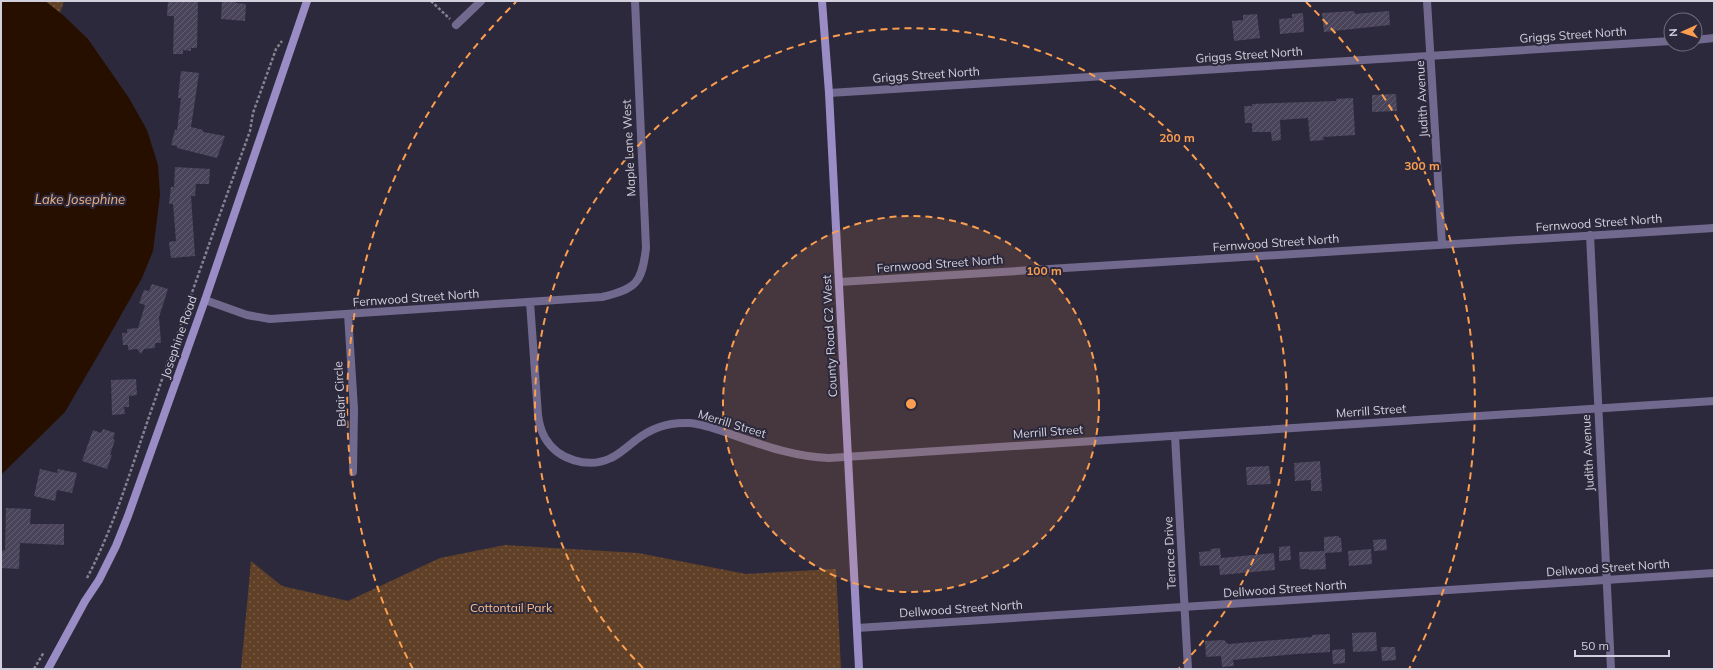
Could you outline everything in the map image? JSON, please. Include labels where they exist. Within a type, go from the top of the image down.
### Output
[{"type":"street","name":"Josephine Road","points":[[48,669],[85,600],[99,580],[116,546],[204,300],[307,1]]},
{"type":"street","points":[[456,25],[481,1]]},
{"type":"street","name":"Maple Lane West","points":[[630,288],[640,278],[644,267],[646,248],[635,1]]},
{"type":"street","name":"County Road C2 West","points":[[822,1],[829,93],[859,669]]},
{"type":"street","name":"Judith Avenue","points":[[1427,1],[1442,244]]},
{"type":"street","points":[[1703,39],[1714,38]]},
{"type":"street","name":"Griggs Street North","points":[[829,93],[1663,42]]},
{"type":"street","name":"Fernwood Street North","points":[[839,282],[1714,228]]},
{"type":"street","name":"Judith Avenue","points":[[1590,235],[1611,669]]},
{"type":"street","name":"Fernwood Street North","points":[[204,300],[247,315],[270,319],[602,297],[630,288]]},
{"type":"street","name":"Merrill Street","points":[[530,302],[540,427],[545,438],[553,448],[563,456],[575,461],[587,463],[600,462],[617,454],[647,432],[662,426],[676,423],[690,423],[707,426],[790,454],[809,458],[848,457],[1714,401]]},
{"type":"street","name":"Belair Circle","points":[[348,314],[354,409],[353,472]]},
{"type":"street","name":"Terrace Drive","points":[[1175,436],[1188,669]]},
{"type":"street","name":"Dellwood Street North","points":[[857,628],[1714,574]]},
{"type":"path","points":[[431,1],[456,25]]},
{"type":"path","points":[[86,580],[111,524],[194,285],[250,131],[253,113],[276,49],[283,40]]},
{"type":"path","points":[[34,669],[46,649]]},
{"type":"green space","points":[[45,1],[64,1],[60,13]]},
{"type":"green space","name":"Cottontail Park","points":[[505,545],[638,553],[746,574],[836,569],[841,669],[241,669],[251,561],[282,586],[348,601],[440,558]]},
{"type":"water","name":"Lake Josephine","points":[[1,1],[45,1],[63,15],[88,39],[129,98],[147,130],[158,165],[160,195],[153,251],[142,278],[108,338],[65,412],[1,475]]},
{"type":"building","points":[[168,1],[198,1],[197,48],[191,48],[191,51],[183,50],[183,54],[173,54],[174,16],[167,16]]},
{"type":"building","points":[[222,1],[236,1],[236,3],[246,4],[245,21],[221,19]]},
{"type":"building","points":[[1354,11],[1355,14],[1389,11],[1390,25],[1324,32],[1322,13]]},
{"type":"building","points":[[1303,13],[1304,32],[1280,34],[1279,19],[1292,18],[1292,14]]},
{"type":"building","points":[[1257,14],[1260,38],[1234,41],[1232,21],[1243,20],[1243,15]]},
{"type":"building","points":[[181,71],[199,73],[191,127],[203,130],[203,132],[225,136],[217,158],[177,148],[177,146],[171,145],[175,130],[177,130],[181,98],[178,98]]},
{"type":"building","points":[[1396,94],[1397,111],[1372,112],[1372,95]]},
{"type":"building","points":[[1353,98],[1355,135],[1323,137],[1324,140],[1310,141],[1308,118],[1280,120],[1281,140],[1272,141],[1271,132],[1252,132],[1252,123],[1245,123],[1244,106],[1252,106],[1252,104],[1336,101],[1336,99]]},
{"type":"building","points":[[175,167],[210,169],[209,184],[196,184],[195,196],[191,196],[195,256],[171,258],[169,242],[176,241],[173,204],[169,204],[171,187],[174,187]]},
{"type":"building","points":[[152,284],[168,289],[159,317],[161,343],[155,343],[155,348],[144,349],[141,354],[137,349],[128,350],[128,345],[123,345],[122,333],[127,333],[127,329],[138,328],[145,305],[139,303],[144,290],[149,291]]},
{"type":"building","points":[[136,379],[137,395],[129,396],[129,407],[124,407],[125,414],[112,415],[111,380]]},
{"type":"building","points":[[103,429],[115,433],[113,439],[115,440],[110,455],[112,455],[107,469],[82,461],[93,430],[101,433]]},
{"type":"building","points":[[1320,461],[1322,491],[1311,491],[1311,480],[1295,481],[1294,463]]},
{"type":"building","points":[[1269,466],[1271,484],[1247,485],[1246,467]]},
{"type":"building","points":[[40,469],[57,473],[58,469],[77,473],[72,493],[57,490],[55,501],[34,496]]},
{"type":"building","points":[[6,508],[31,509],[30,524],[64,524],[64,545],[20,543],[19,569],[1,568],[1,551],[5,550]]},
{"type":"building","points":[[1339,536],[1339,538],[1341,538],[1342,552],[1325,553],[1326,569],[1300,569],[1299,552],[1324,551],[1324,537]]},
{"type":"building","points":[[1386,539],[1387,550],[1374,551],[1373,540]]},
{"type":"building","points":[[1290,546],[1291,560],[1279,561],[1279,547]]},
{"type":"building","points":[[1220,548],[1221,558],[1274,553],[1275,570],[1220,575],[1219,565],[1200,566],[1199,552],[1211,551],[1210,549]]},
{"type":"building","points":[[1371,549],[1372,564],[1349,566],[1348,551]]},
{"type":"building","points":[[1376,632],[1377,651],[1353,652],[1352,633]]},
{"type":"building","points":[[1330,634],[1330,652],[1233,660],[1234,666],[1222,667],[1221,656],[1206,657],[1205,641],[1224,640],[1228,644],[1312,637],[1312,635]]},
{"type":"building","points":[[1381,647],[1395,647],[1396,660],[1382,661]]},
{"type":"building","points":[[1345,649],[1345,663],[1333,664],[1332,650]]}]
